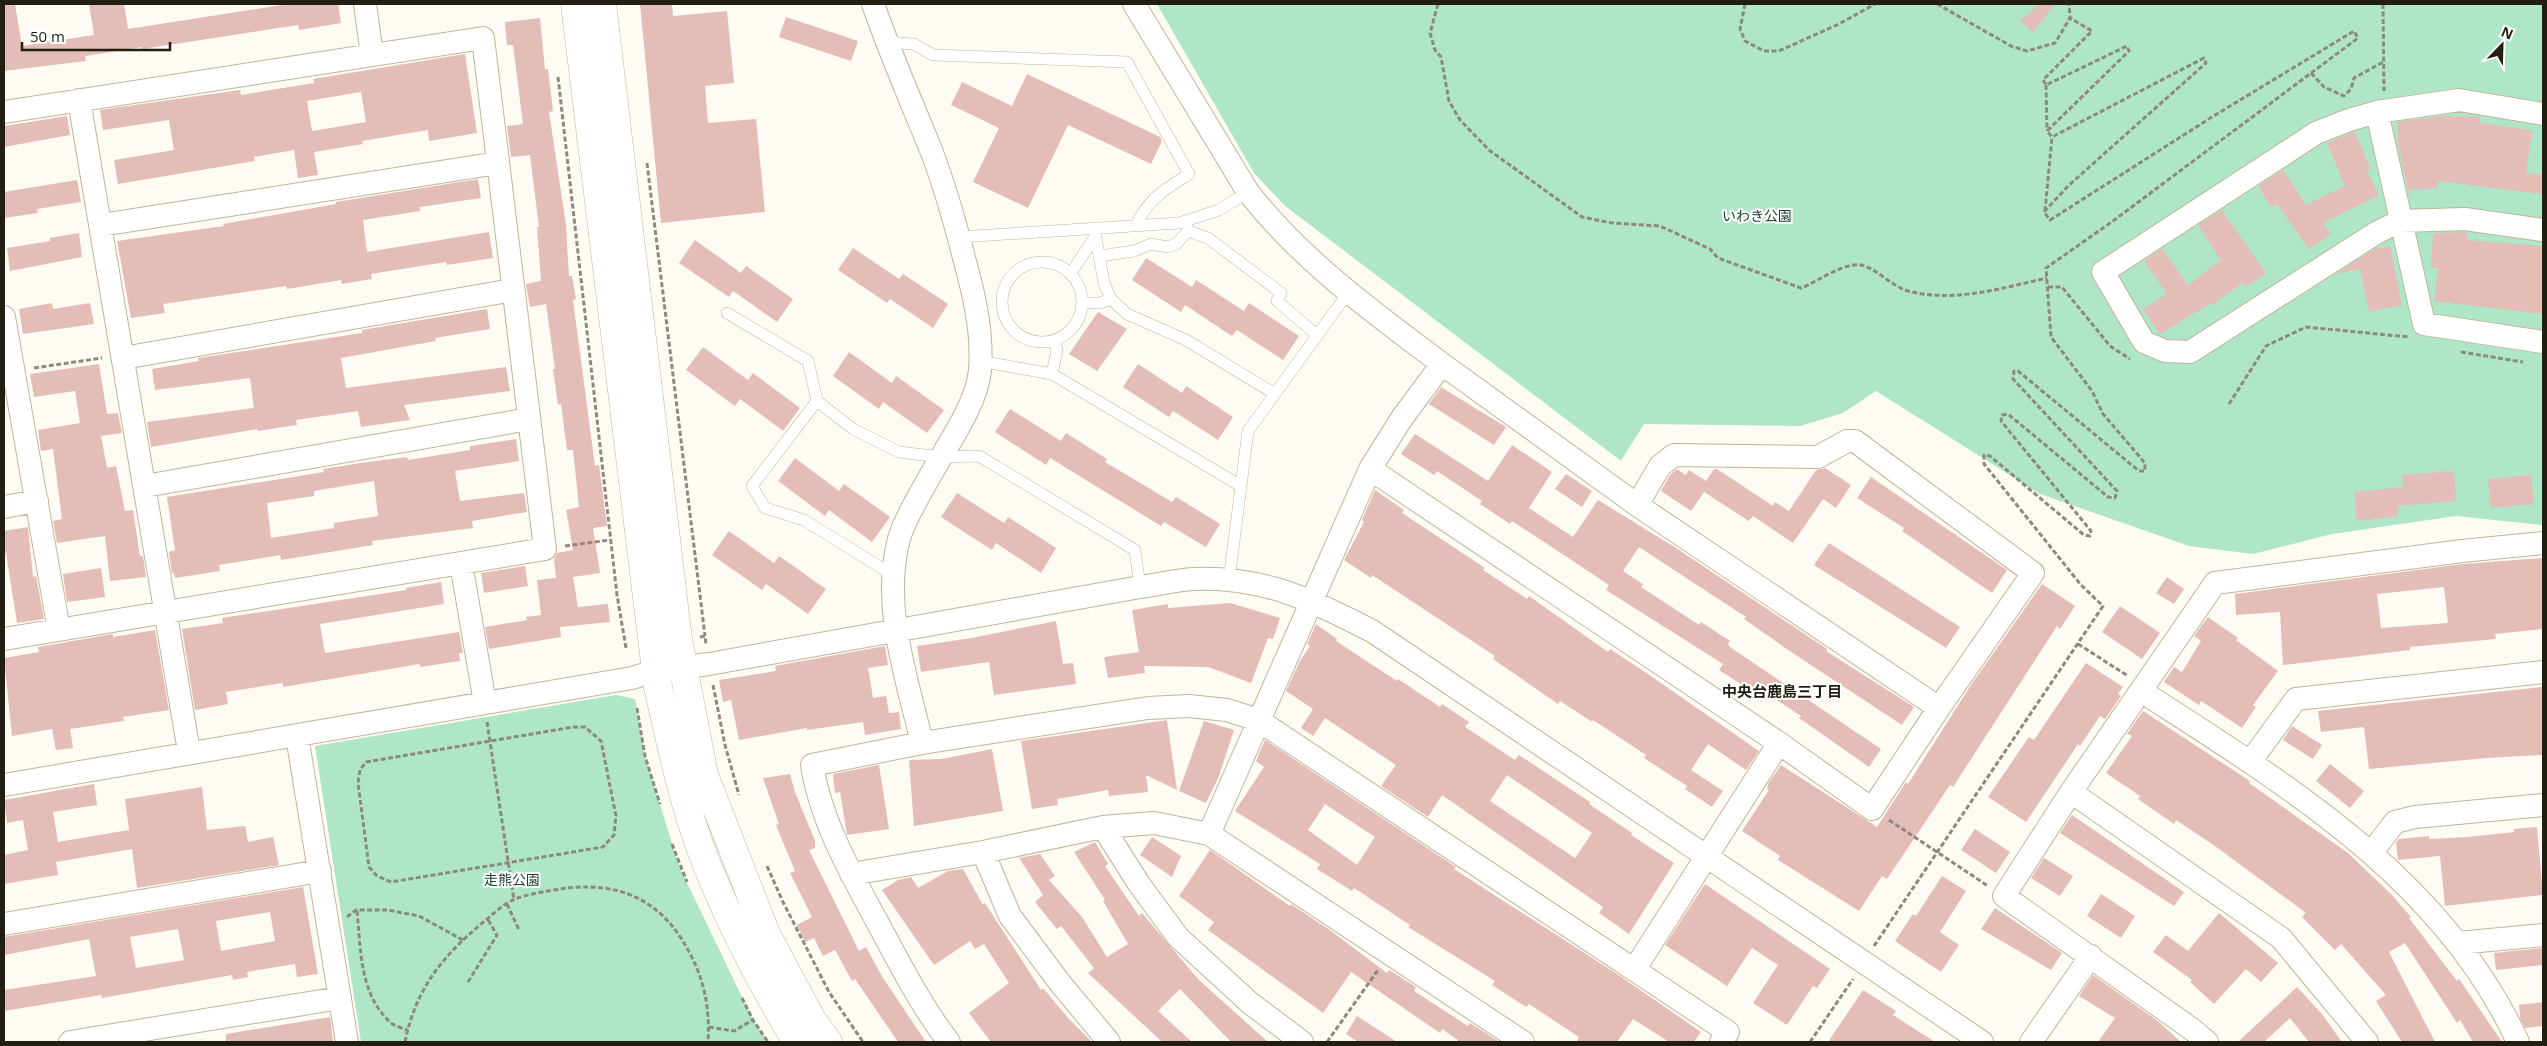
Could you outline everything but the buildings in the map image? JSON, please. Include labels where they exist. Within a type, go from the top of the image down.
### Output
[{"type":"street","points":[[365,4],[372,55]]},
{"type":"street","points":[[575,4],[655,671],[680,782],[714,883],[759,979],[797,1042]]},
{"type":"street","points":[[602,4],[682,667],[704,775],[762,925],[812,1020],[828,1042]]},
{"type":"street","points":[[873,4],[886,42],[932,152],[959,237],[978,307],[980,371],[965,416],[941,457],[899,538],[894,575],[892,596],[896,631],[922,743]]},
{"type":"street","points":[[1134,4],[1248,192],[1270,219],[1348,293],[1442,364],[1637,505],[1939,708]]},
{"type":"street","points":[[4,112],[483,38],[545,549],[4,640]]},
{"type":"street","points":[[80,100],[100,224],[118,358],[145,486],[187,740]]},
{"type":"street","points":[[2543,114],[2460,100],[2380,112],[2349,120],[2316,133],[2103,272],[2144,342],[2165,351],[2190,352],[2376,232],[2400,221],[2465,219],[2543,230]]},
{"type":"street","points":[[2380,112],[2400,221],[2424,324],[2543,342]]},
{"type":"street","points":[[100,224],[498,163]]},
{"type":"street","points":[[118,358],[513,290]]},
{"type":"street","points":[[4,317],[59,630]]},
{"type":"street","points":[[1209,834],[1370,469],[1402,418],[1442,364]]},
{"type":"street","points":[[145,486],[529,419]]},
{"type":"street","points":[[1370,469],[1779,743],[1872,809],[1939,708],[2033,573],[1855,441],[1847,441],[1818,457],[1674,456],[1660,466],[1637,505]]},
{"type":"street","points":[[4,507],[36,501]]},
{"type":"street","points":[[2206,1042],[2193,1030],[2091,956],[2004,896],[2071,792],[2215,583],[2462,551],[2543,543]]},
{"type":"street","points":[[462,563],[485,703]]},
{"type":"street","points":[[4,784],[632,678],[655,671],[896,631],[1140,587],[1192,579],[1229,580],[1269,586],[1311,600],[1372,630],[1982,1042]]},
{"type":"street","points":[[2250,762],[2296,699],[2543,672]]},
{"type":"street","points":[[2142,688],[2250,762],[2372,852],[2424,903],[2458,943],[2502,1008],[2518,1042]]},
{"type":"street","points":[[949,1042],[925,1010],[851,874],[816,792],[812,765],[922,743],[1148,708],[1190,706],[1227,710],[1258,720],[1728,1032],[1721,1042]]},
{"type":"street","points":[[297,736],[347,1042]]},
{"type":"street","points":[[1634,970],[1779,743]]},
{"type":"street","points":[[2071,792],[2281,938],[2367,1042]]},
{"type":"street","points":[[2372,852],[2395,822],[2415,816],[2543,805]]},
{"type":"street","points":[[851,874],[983,852],[1104,827],[1154,823],[1209,834],[1523,1042]]},
{"type":"street","points":[[1104,827],[1139,884],[1178,937],[1250,1003],[1302,1042]]},
{"type":"street","points":[[983,852],[1010,916],[1060,983],[1109,1042]]},
{"type":"street","points":[[4,924],[320,871]]},
{"type":"street","points":[[2458,943],[2543,935]]},
{"type":"street","points":[[2031,1042],[2091,956]]},
{"type":"street","points":[[70,1042],[340,998]]},
{"type":"lane","points":[[886,42],[914,44],[933,55],[1127,62],[1190,174],[1160,192],[1145,207],[1136,225]]},
{"type":"lane","points":[[959,237],[1095,232],[1136,225],[1187,226],[1219,210],[1248,192]]},
{"type":"lane","points":[[1100,256],[1134,251],[1151,244],[1168,247],[1176,244],[1187,226]]},
{"type":"lane","points":[[1187,226],[1208,238],[1281,293],[1277,301],[1317,335]]},
{"type":"lane","points":[[1095,232],[1104,283],[1111,299],[1127,314],[1186,340],[1275,394]]},
{"type":"lane","points":[[1071,273],[1095,232]]},
{"type":"lane","points":[[1038,261],[1054,262],[1071,273],[1078,282],[1083,303],[1082,313],[1075,327],[1063,337],[1048,342],[1032,341],[1017,334],[1007,322],[1002,306],[1003,290],[1010,276],[1022,266],[1038,261]]},
{"type":"lane","points":[[1229,580],[1248,431],[1348,293]]},
{"type":"lane","points":[[1083,303],[1100,303],[1111,299]]},
{"type":"lane","points":[[728,313],[808,361],[817,401],[853,429],[899,452],[941,457],[978,456],[1135,550],[1140,587]]},
{"type":"lane","points":[[1052,374],[1057,350],[1054,340]]},
{"type":"lane","points":[[980,361],[1052,374],[1242,486]]},
{"type":"lane","points":[[817,401],[752,486],[758,500],[765,508],[777,514],[804,520],[894,575]]},
{"type":"path","points":[[1438,4],[1430,33],[1435,50],[1441,57],[1449,102],[1454,113],[1489,150],[1582,217],[1612,223],[1660,226],[1710,249],[1718,258],[1801,288],[1820,281],[1838,269],[1861,265],[1908,291],[1938,295],[1961,295],[1998,290],[2047,278]]},
{"type":"path","points":[[1745,4],[1740,28],[1744,41],[1764,51],[1778,51],[1839,24],[1876,4]]},
{"type":"path","points":[[1938,4],[2011,46],[2027,51],[2055,43],[2070,18],[2069,4]]},
{"type":"path","points":[[2380,112],[2385,61],[2383,4]]},
{"type":"path","points":[[1810,1042],[2103,606],[2081,584],[1984,464],[1984,455],[1990,456],[2084,535],[2090,536],[2091,531],[2001,421],[2002,414],[2008,414],[2108,497],[2115,498],[2117,491],[2013,379],[2014,371],[2018,371],[2139,471],[2145,471],[2145,463],[2103,414],[2092,391],[2051,337],[2046,268],[2358,38],[2354,31],[2212,117],[2050,220],[2044,212],[2052,137],[2047,131],[2046,85],[2043,80],[2092,31],[2070,18]]},
{"type":"path","points":[[2046,85],[2127,46],[2129,51],[2047,131]]},
{"type":"path","points":[[2044,212],[2068,186],[2206,63],[2204,58],[2052,137]]},
{"type":"path","points":[[2311,73],[2324,86],[2344,96],[2351,89],[2354,78],[2385,61]]},
{"type":"path","points":[[558,73],[610,540],[626,648]]},
{"type":"path","points":[[647,162],[705,636]]},
{"type":"path","points":[[2048,286],[2062,287],[2110,346],[2128,358],[2140,364],[2148,362],[2158,348]]},
{"type":"path","points":[[2229,404],[2266,346],[2306,326],[2410,337]]},
{"type":"path","points":[[2460,352],[2525,362]]},
{"type":"path","points":[[15,375],[118,358]]},
{"type":"path","points":[[545,549],[610,540]]},
{"type":"path","points":[[2078,644],[2142,688]]},
{"type":"path","points":[[712,680],[725,745],[739,797]]},
{"type":"path","points":[[485,703],[489,741],[514,900]]},
{"type":"path","points":[[585,727],[601,741],[616,816],[614,835],[603,847],[391,882],[377,876],[369,867],[358,783],[360,770],[366,762],[489,741],[585,727]]},
{"type":"path","points":[[1872,809],[2004,896]]},
{"type":"path","points":[[763,858],[829,992],[863,1042]]},
{"type":"path","points":[[405,1042],[407,1030],[419,997],[435,970],[463,940],[488,918],[514,900],[556,890],[587,886],[621,891],[652,906],[666,918],[679,934],[693,959],[706,991],[709,1027],[708,1042]]},
{"type":"path","points":[[507,904],[519,930]]},
{"type":"path","points":[[356,910],[364,980],[378,1006],[390,1022],[407,1030]]},
{"type":"path","points":[[330,930],[356,910],[388,910],[419,916],[463,940]]},
{"type":"path","points":[[468,982],[497,935],[488,918]]},
{"type":"path","points":[[1327,1042],[1390,954]]},
{"type":"path","points":[[709,1027],[734,1031],[753,1020]]},
{"type":"green space","name":"いわき公園","points":[[1157,4],[2543,4],[2543,525],[2456,516],[2332,534],[2253,554],[2189,546],[2040,494],[1876,391],[1843,413],[1800,426],[1644,424],[1621,461],[1284,205],[1254,173]]},
{"type":"green space","name":"走熊公園","points":[[616,695],[635,699],[645,756],[679,866],[753,1020],[768,1042],[361,1042],[315,746]]},
{"type":"district","name":"中央台鹿島三丁目","points":[[1782,691]]}]
